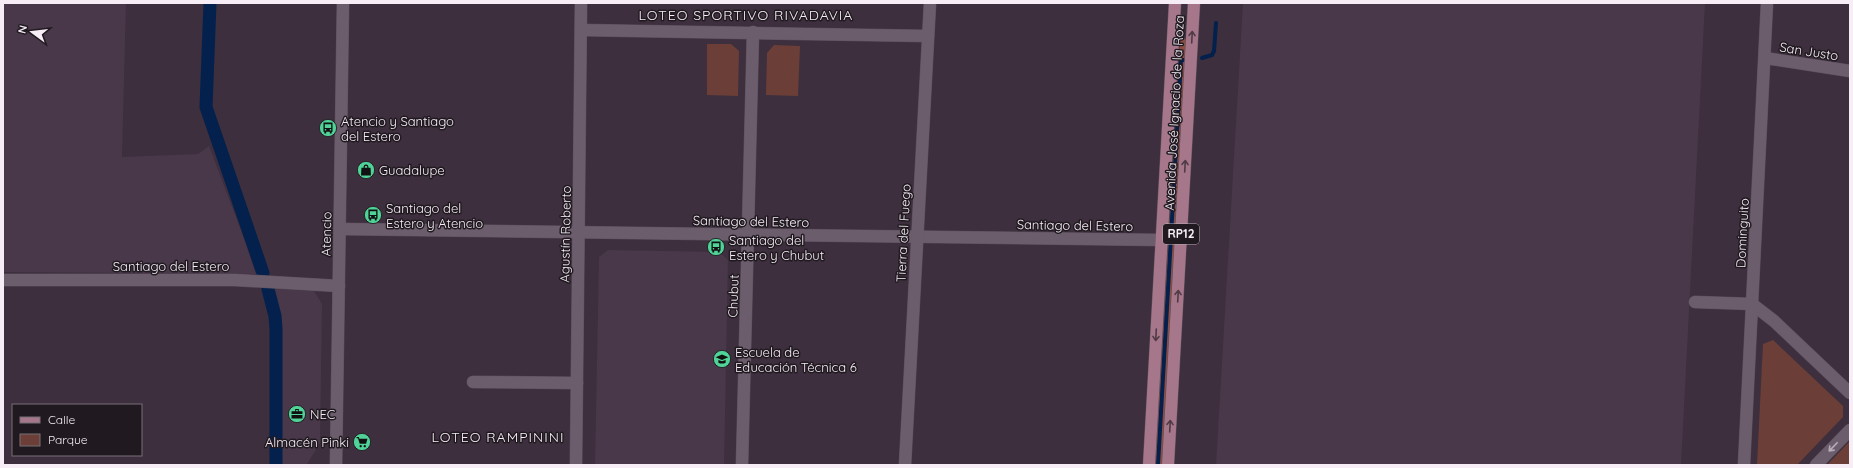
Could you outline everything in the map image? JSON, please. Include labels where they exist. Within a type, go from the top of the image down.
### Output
[{"type":"main road","name":"Avenida José Ignacio de la Roza","points":[[1149,465],[1175,3]]},
{"type":"main road","name":"Avenida José Ignacio de la Roza","points":[[1168,465],[1194,3]]},
{"type":"street","name":"Atencio","points":[[336,465],[343,3]]},
{"type":"street","name":"Agustín Roberto","points":[[576,465],[581,3]]},
{"type":"street","name":"Tierra del Fuego","points":[[905,465],[930,3]]},
{"type":"street","name":"Dominguito","points":[[1744,465],[1767,3]]},
{"type":"street","points":[[581,30],[928,36]]},
{"type":"street","name":"Chubut","points":[[742,465],[753,32]]},
{"type":"street","name":"San Justo","points":[[1765,58],[1850,71]]},
{"type":"street","name":"Santiago del Estero","points":[[340,229],[1162,240]]},
{"type":"street","name":"Santiago del Estero","points":[[3,280],[235,280],[339,286]]},
{"type":"street","points":[[1695,302],[1752,304],[1774,321],[1850,393]]},
{"type":"street","points":[[473,382],[577,383]]},
{"type":"street","points":[[1816,465],[1850,430]]},
{"type":"shaded area","points":[[3,3],[126,3],[122,157],[198,154],[209,146],[256,274],[3,272]]},
{"type":"shaded area","points":[[1243,3],[1705,3],[1681,465],[1216,465]]},
{"type":"shaded area","points":[[1181,37],[1185,38],[1186,41],[1162,465],[1155,465],[1180,40]]},
{"type":"shaded area","name":"Escuela de Educación Técnica 6","points":[[608,250],[719,252],[728,260],[724,465],[595,465],[599,257]]},
{"type":"shaded area","points":[[265,288],[314,291],[322,304],[320,443],[305,465],[274,465],[272,318]]},
{"type":"green space","points":[[707,44],[731,44],[739,51],[738,96],[707,95]]},
{"type":"green space","points":[[774,45],[800,46],[798,96],[766,95],[767,53]]},
{"type":"green space","points":[[1773,340],[1843,406],[1843,417],[1797,465],[1757,465],[1763,344]]},
{"type":"green space","points":[[1850,441],[1850,465],[1827,465]]},
{"type":"waterway","points":[[210,3],[206,107],[263,273]]},
{"type":"waterway","points":[[1202,58],[1212,55],[1214,51],[1216,23]]},
{"type":"waterway","points":[[1158,465],[1181,61],[1183,60]]},
{"type":"waterway","points":[[268,289],[275,316],[276,329],[276,465]]},
{"type":"place","name":"Atencio y Santiago del Estero","points":[[328,128]]},
{"type":"place","name":"Guadalupe","points":[[366,170]]},
{"type":"place","name":"Santiago del Estero y Atencio","points":[[373,215]]},
{"type":"place","name":"Santiago del Estero y Chubut","points":[[716,247]]},
{"type":"place","name":"Escuela de Educación Técnica 6","points":[[722,359]]},
{"type":"place","name":"NEC","points":[[297,414]]},
{"type":"place","name":"Almacén Pinki","points":[[362,442]]},
{"type":"district","name":"LOTEO SPORTIVO RIVADAVIA","points":[[746,15]]},
{"type":"district","name":"LOTEO RAMPININI","points":[[498,437]]}]
